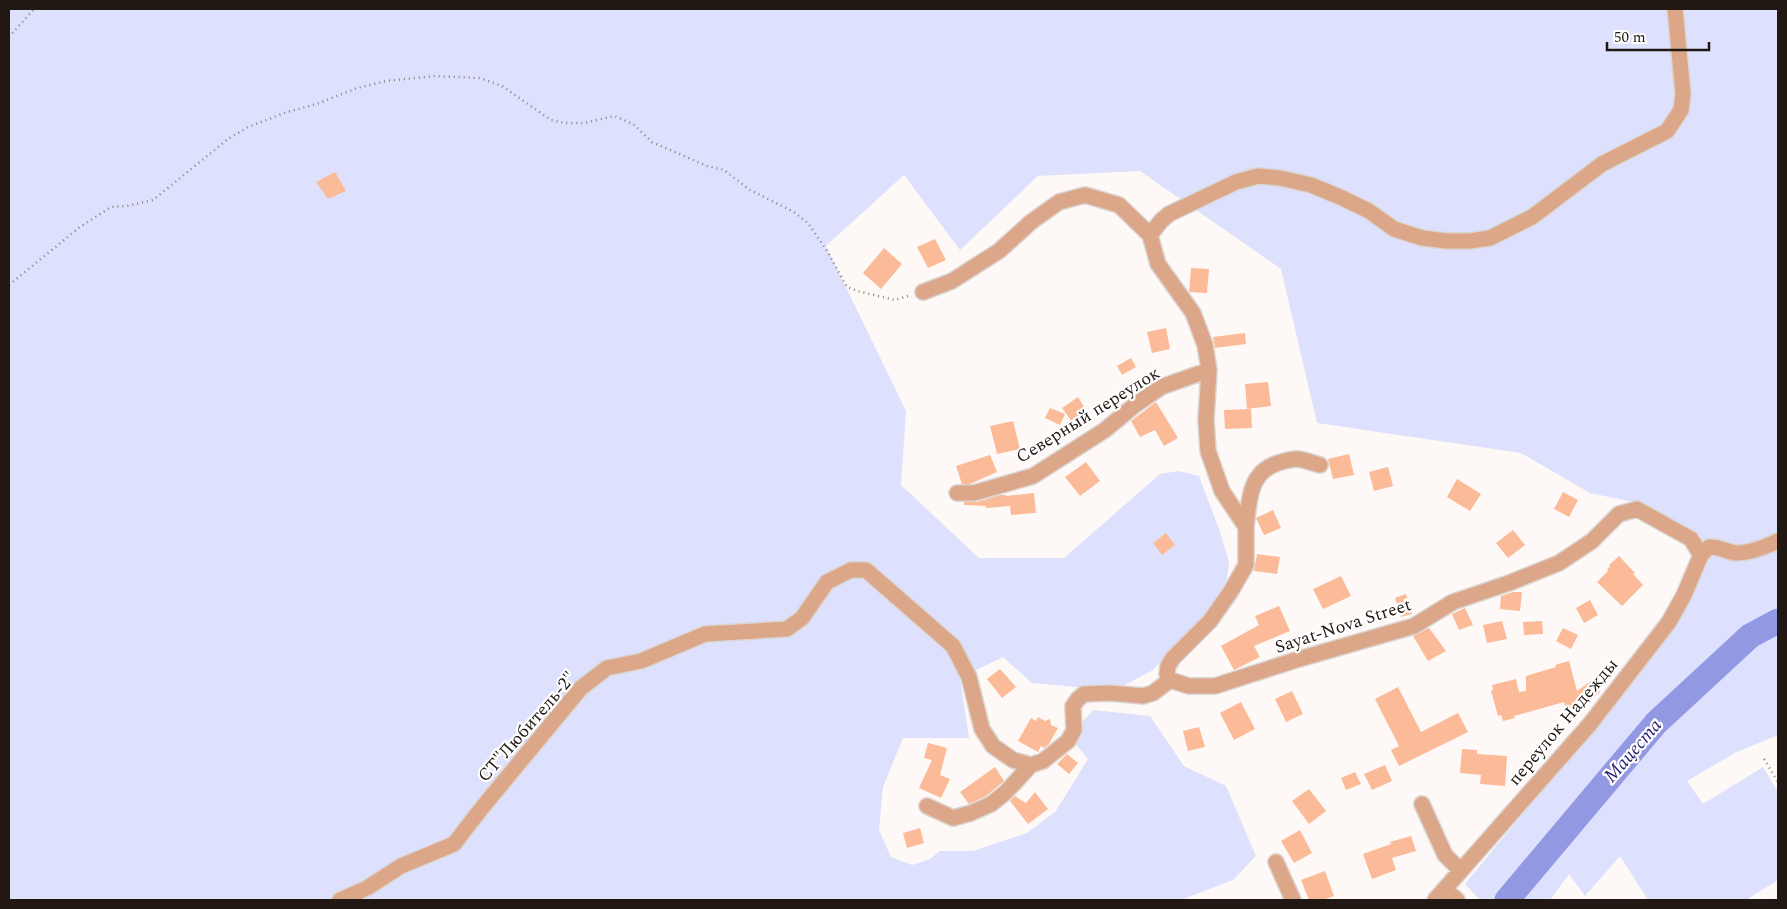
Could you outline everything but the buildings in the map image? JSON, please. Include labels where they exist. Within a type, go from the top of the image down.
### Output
[{"type":"street","points":[[1150,235],[1160,221],[1169,214],[1236,182],[1258,176],[1280,178],[1311,185],[1369,211],[1394,229],[1422,238],[1446,241],[1470,241],[1490,238],[1532,217],[1602,164],[1667,130],[1681,110],[1683,94],[1675,9]]},
{"type":"street","points":[[923,292],[952,280],[999,251],[1031,222],[1059,202],[1085,195],[1118,205],[1150,235],[1158,264],[1192,314],[1204,345],[1209,370],[1206,419],[1208,451],[1222,491],[1246,527]]},
{"type":"street","name":"Северный переулок","points":[[957,493],[974,493],[1033,476],[1105,430],[1135,405],[1162,387],[1209,370]]},
{"type":"street","points":[[927,806],[953,818],[971,813],[991,804],[1005,793],[1031,766],[1043,761],[1068,741],[1074,730],[1074,706],[1084,694],[1110,693],[1143,696],[1153,693],[1170,680],[1167,674],[1168,666],[1173,658],[1210,621],[1246,565],[1246,527],[1249,499],[1258,475],[1270,466],[1296,459],[1320,465]]},
{"type":"street","name":"Sayat-Nova Street","points":[[1170,680],[1189,686],[1215,686],[1299,659],[1414,626],[1453,602],[1559,563],[1592,540],[1619,514],[1629,510],[1636,509],[1691,539],[1701,555]]},
{"type":"street","points":[[1701,555],[1708,547],[1719,547],[1735,553],[1762,548],[1778,541]]},
{"type":"street","name":"переулок Надежды","points":[[1440,894],[1590,724],[1669,622],[1684,596],[1701,555]]},
{"type":"street","name":"СТ\"Любитель-2\"","points":[[340,900],[367,888],[401,866],[454,844],[581,688],[607,668],[641,661],[705,634],[787,629],[802,618],[827,582],[850,570],[866,570],[953,646],[969,677],[982,730],[993,746],[1014,760],[1031,766]]},
{"type":"street","points":[[1422,804],[1445,855],[1461,871]]},
{"type":"street","points":[[1276,862],[1293,900]]},
{"type":"street","points":[[1440,894],[1457,900]]},
{"type":"path","points":[[9,37],[34,9]]},
{"type":"path","points":[[9,285],[80,227],[110,207],[127,206],[153,200],[228,139],[248,128],[287,112],[317,104],[357,88],[386,81],[435,76],[480,78],[502,86],[551,120],[564,123],[584,123],[614,116],[633,124],[652,142],[708,166],[724,170],[750,190],[794,212],[808,223],[827,251],[847,287],[895,300],[923,292]]},
{"type":"path","points":[[1764,759],[1778,782]]},
{"type":"path","points":[[1773,900],[1778,897]]},
{"type":"shaded area","points":[[9,9],[1778,9],[1778,735],[1735,753],[1687,781],[1703,804],[1763,767],[1778,792],[1778,880],[1746,900],[1648,900],[1620,856],[1585,896],[1569,874],[1550,900],[1480,900],[1465,884],[1655,651],[1704,560],[1638,503],[1590,493],[1521,453],[1317,423],[1281,269],[1140,171],[1038,176],[960,250],[904,175],[826,246],[906,411],[901,485],[979,558],[1064,558],[1160,474],[1179,471],[1199,476],[1229,562],[1226,587],[1202,618],[1153,670],[1121,687],[1086,688],[1032,683],[1003,657],[960,678],[969,738],[903,738],[883,787],[879,830],[891,857],[912,865],[930,859],[940,851],[973,851],[1027,833],[1056,811],[1088,759],[1075,743],[1080,725],[1093,710],[1150,716],[1184,766],[1226,786],[1256,856],[1233,880],[1181,900],[9,900]]},
{"type":"waterway","name":"Мацеста","points":[[1507,900],[1656,723],[1750,636],[1778,621]]}]
